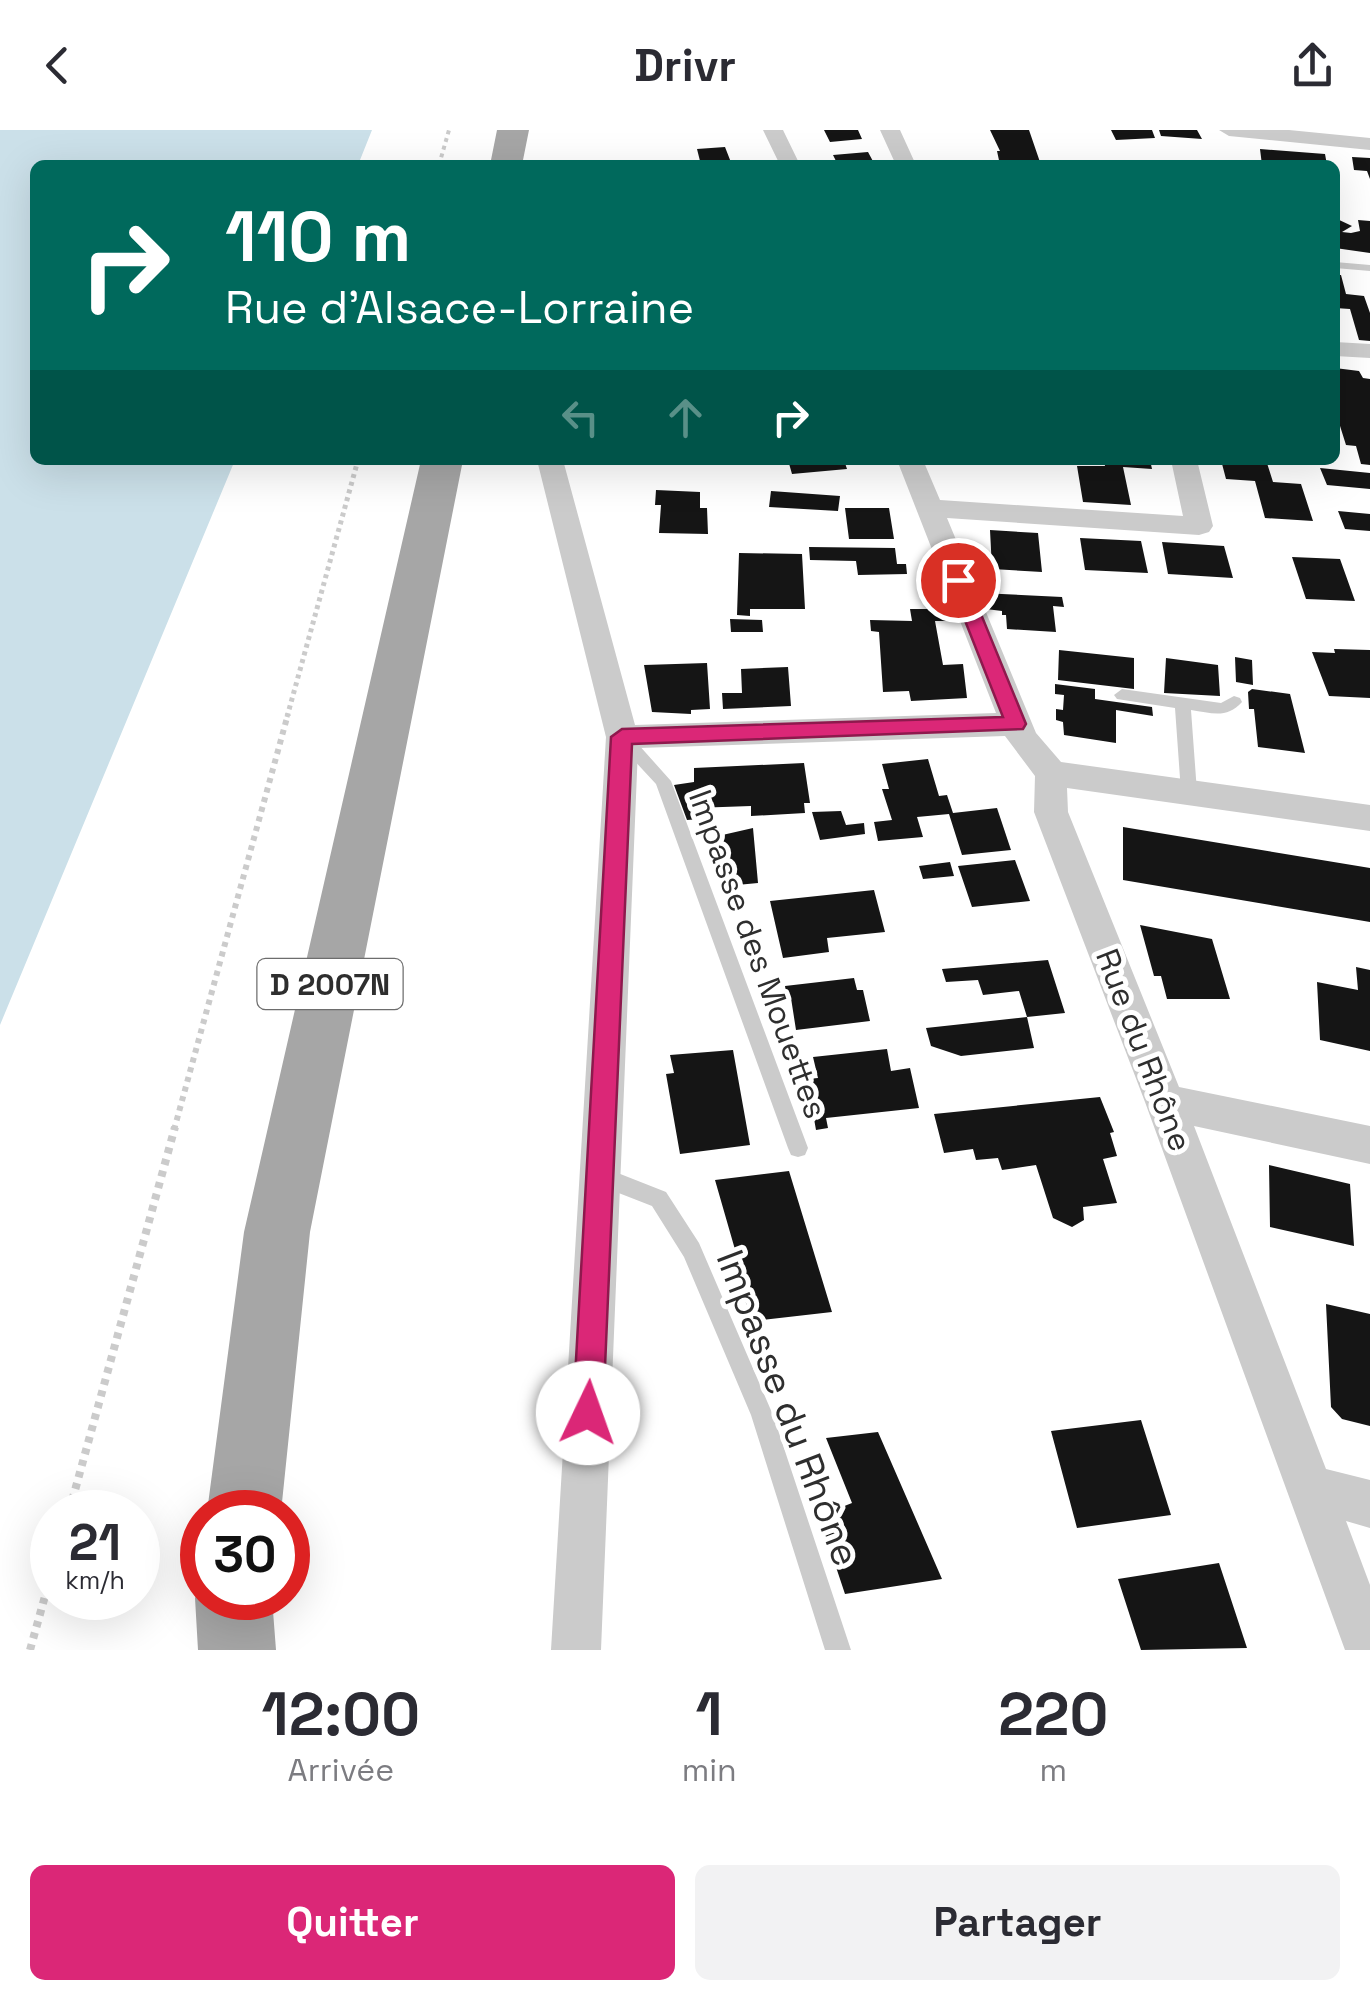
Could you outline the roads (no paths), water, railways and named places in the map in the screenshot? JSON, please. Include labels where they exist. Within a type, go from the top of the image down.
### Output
[{"type":"main road","points":[[507,160],[513,130]]},
{"type":"main road","name":"D 2007N","points":[[247,1490],[277,1232],[441,465]]},
{"type":"main road","points":[[235,1620],[237,1650]]},
{"type":"street","points":[[773,130],[788,160]]},
{"type":"street","points":[[890,130],[904,160]]},
{"type":"street","points":[[1229,131],[1370,144]]},
{"type":"street","points":[[1340,349],[1370,352]]},
{"type":"street","points":[[551,465],[622,737],[576,1650]]},
{"type":"street","points":[[912,465],[1022,740],[1051,772],[1370,818]]},
{"type":"street","points":[[929,508],[1198,526],[1185,465]]},
{"type":"street","points":[[622,737],[1016,724]]},
{"type":"street","name":"Rue du Rhône","points":[[1051,772],[1051,812],[1165,1102],[1370,1650]]},
{"type":"street","points":[[1165,1102],[1370,1145]]},
{"type":"street","points":[[1308,1488],[1370,1504]]},
{"type":"lane","points":[[1340,265],[1370,268]]},
{"type":"lane","points":[[1122,695],[1224,709],[1234,702]]},
{"type":"lane","points":[[1184,703],[1189,792]]},
{"type":"lane","name":"Impasse des Mouettes","points":[[622,737],[662,781],[798,1148]]},
{"type":"lane","name":"Impasse du Rhône","points":[[600,1176],[658,1199],[692,1250],[762,1415],[838,1650]]},
{"type":"water","points":[[0,130],[372,130],[360,160],[30,160],[30,465],[233,465],[0,1025]]}]
